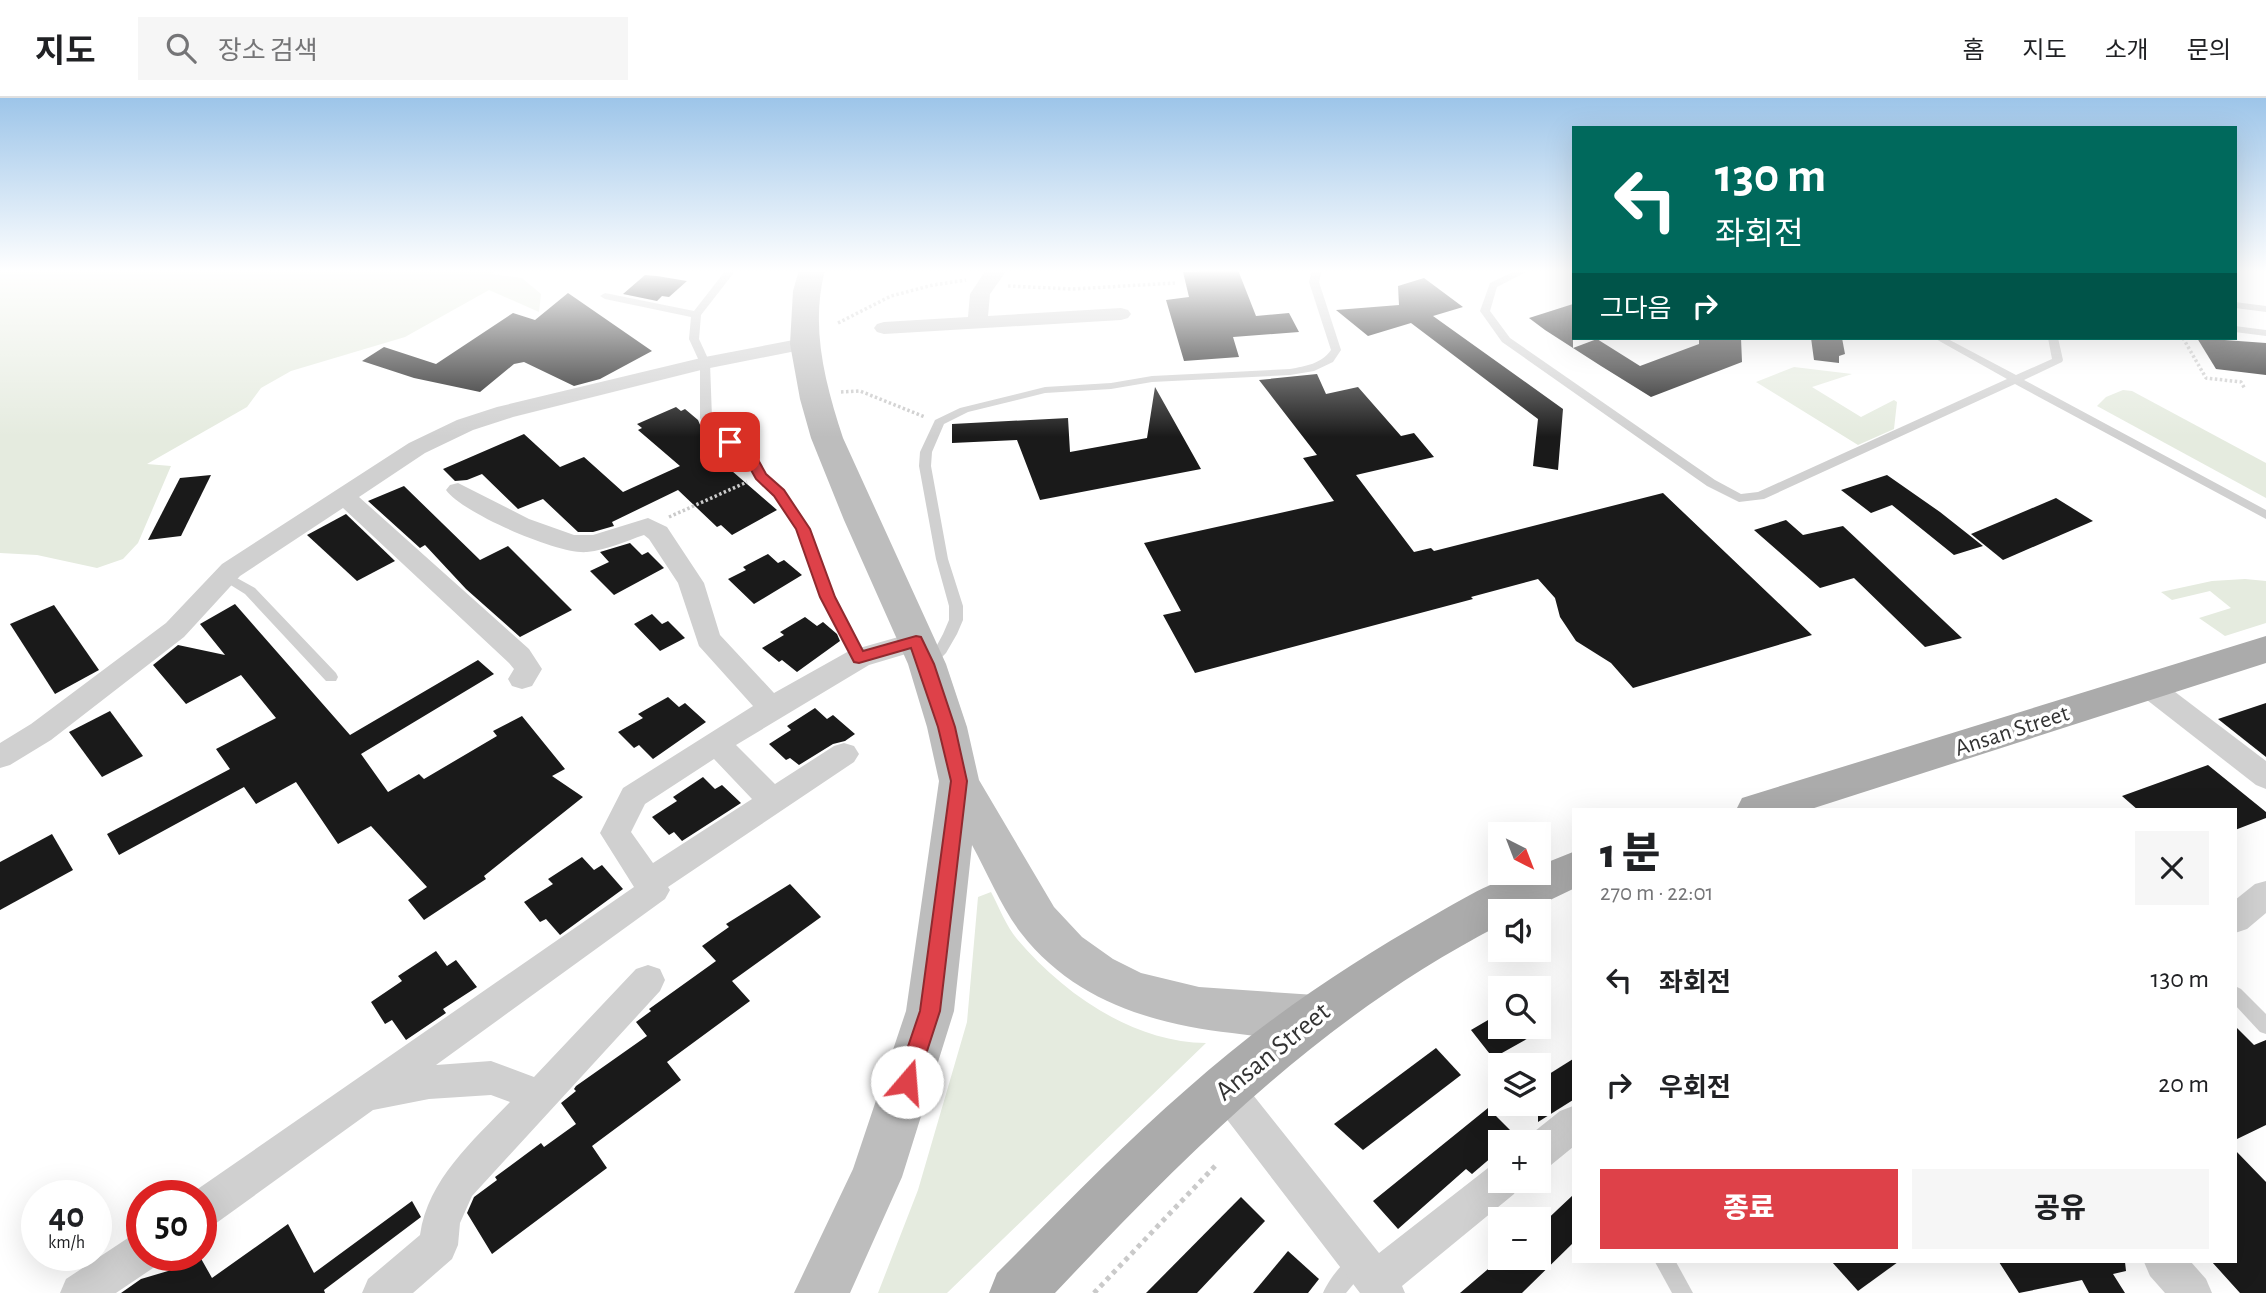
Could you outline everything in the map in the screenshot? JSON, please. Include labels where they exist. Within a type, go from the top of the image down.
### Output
[{"type":"main road","points":[[805,326],[804,345],[815,399],[832,450],[921,653],[947,727],[959,781],[1036,919],[1064,951],[1096,975],[1143,997],[1227,1012],[1315,1017]]},
{"type":"main road","name":"Ansan Street","points":[[1763,808],[2266,649]]},
{"type":"main road","points":[[822,1293],[876,1177],[930,1011],[959,781]]},
{"type":"main road","name":"Ansan Street","points":[[1017,1293],[1163,1144],[1225,1088],[1315,1017],[1360,983],[1444,932],[1527,889],[1572,870]]},
{"type":"street","points":[[884,328],[926,326]]},
{"type":"street","points":[[0,757],[41,732],[175,630],[226,576],[343,495],[417,448],[465,425],[505,412],[705,363],[804,345]]},
{"type":"street","points":[[458,490],[472,501],[520,524],[573,544],[587,544],[648,526],[658,533],[691,583],[708,639],[771,708]]},
{"type":"street","points":[[343,495],[519,656],[528,670],[522,679]]},
{"type":"street","points":[[217,1199],[654,891],[615,833],[634,796],[771,708],[859,658],[921,653]]},
{"type":"street","points":[[2148,686],[2266,776]]},
{"type":"street","points":[[717,743],[771,800]]},
{"type":"street","points":[[649,883],[844,754]]},
{"type":"street","points":[[2237,917],[2266,894]]},
{"type":"street","points":[[382,1293],[438,1245],[441,1222],[459,1183],[648,980]]},
{"type":"street","points":[[363,1095],[429,1082],[491,1078],[518,1087],[536,1099]]},
{"type":"street","points":[[1225,1088],[1374,1278],[1488,1191]]},
{"type":"street","points":[[80,1293],[126,1263]]},
{"type":"street","points":[[2165,1263],[2192,1293]]},
{"type":"lane","points":[[695,326],[694,339],[705,363],[706,418],[709,425],[751,459],[761,476],[779,493],[803,529],[827,597],[859,658]]},
{"type":"lane","points":[[921,653],[941,650],[956,620],[956,606],[942,559],[925,467],[926,452],[939,422],[964,410],[1045,390],[1111,386],[1163,378],[1290,372],[1314,368],[1329,360],[1336,350],[1328,326]]},
{"type":"lane","points":[[1496,326],[1506,340],[1711,483],[1739,498],[1760,496],[2058,360],[2053,340]]},
{"type":"lane","points":[[2237,329],[2266,333]]},
{"type":"lane","points":[[1944,340],[2266,514]]},
{"type":"lane","points":[[226,576],[250,591],[331,677]]},
{"type":"lane","points":[[2237,996],[2266,1026]]},
{"type":"lane","points":[[1666,1263],[1683,1293]]},
{"type":"lane","points":[[1334,1293],[1374,1278]]},
{"type":"path","points":[[2184,340],[2206,378],[2241,382],[2245,389]]},
{"type":"path","points":[[815,399],[860,391],[939,422]]},
{"type":"path","points":[[648,526],[761,476]]},
{"type":"path","points":[[1094,1293],[1216,1165]]},
{"type":"shaded area","points":[[0,326],[425,326],[405,337],[291,371],[261,388],[247,407],[147,464],[171,466],[138,543],[123,559],[97,568],[37,555],[0,553]]},
{"type":"shaded area","points":[[1794,367],[1852,374],[1812,387],[1861,417],[1894,400],[1897,402],[1894,429],[1858,445],[1756,382]]},
{"type":"shaded area","points":[[2123,390],[2132,391],[2266,463],[2266,498],[2097,406],[2106,397]]},
{"type":"shaded area","points":[[2212,581],[2266,581],[2266,623],[2225,636],[2199,618],[2231,608],[2210,591],[2172,600],[2161,592]]},
{"type":"shaded area","points":[[991,892],[1017,939],[1078,996],[1126,1024],[1152,1034],[1206,1043],[947,1293],[878,1293],[918,1190],[967,1022],[978,897]]},
{"type":"building","points":[[494,326],[615,326],[652,351],[600,379],[574,386],[524,362],[514,364],[480,392],[414,378],[362,361],[384,347],[436,364]]},
{"type":"building","points":[[1174,326],[1296,326],[1299,332],[1233,337],[1239,357],[1184,361]]},
{"type":"building","points":[[1355,326],[1402,326],[1368,336]]},
{"type":"building","points":[[1415,326],[1447,326],[1563,409],[1558,470],[1533,466],[1538,419]]},
{"type":"building","points":[[1539,326],[1572,326],[1573,348]]},
{"type":"building","points":[[1599,340],[1640,366],[1699,344],[1699,340],[1741,340],[1742,362],[1651,397],[1573,348]]},
{"type":"building","points":[[1811,340],[1842,340],[1845,354],[1839,356],[1839,363],[1814,360]]},
{"type":"building","points":[[2198,340],[2266,343],[2266,375],[2216,369]]},
{"type":"building","points":[[1317,374],[1326,394],[1358,387],[1401,436],[1414,433],[1434,457],[1356,475],[1414,552],[1431,548],[1434,551],[1663,493],[1812,635],[1633,688],[1611,663],[1576,641],[1560,617],[1555,598],[1538,579],[1471,597],[1473,599],[1195,673],[1163,615],[1181,611],[1144,543],[1334,501],[1303,458],[1317,455],[1259,380]]},
{"type":"building","points":[[1155,387],[1201,469],[1040,500],[1017,440],[952,443],[952,424],[1068,418],[1070,452],[1147,438]]},
{"type":"building","points":[[676,407],[681,411],[685,409],[698,420],[701,427],[745,463],[732,471],[777,510],[732,535],[721,525],[717,527],[678,490],[612,522],[614,526],[593,532],[578,532],[543,499],[518,509],[482,474],[455,481],[443,469],[524,434],[560,467],[584,457],[623,492],[680,466],[638,430],[642,428],[637,424]]},
{"type":"building","points":[[211,475],[181,536],[148,540],[180,478]]},
{"type":"building","points":[[1887,475],[1983,546],[1954,555],[1892,505],[1871,513],[1841,490]]},
{"type":"building","points":[[404,486],[480,560],[508,546],[572,610],[520,637],[466,589],[425,545],[420,548],[368,501]]},
{"type":"building","points":[[2056,498],[2093,521],[2003,560],[1971,534]]},
{"type":"building","points":[[346,514],[395,561],[357,581],[307,535]]},
{"type":"building","points":[[1786,520],[1803,535],[1843,526],[1962,638],[1925,647],[1854,578],[1820,588],[1754,530]]},
{"type":"building","points":[[630,543],[642,555],[648,552],[664,568],[614,595],[590,571],[609,562],[600,552]]},
{"type":"building","points":[[768,554],[778,563],[784,560],[802,575],[754,604],[728,579],[746,570],[743,567]]},
{"type":"building","points":[[235,604],[350,735],[478,660],[494,674],[361,754],[388,792],[419,774],[424,779],[497,736],[493,731],[522,716],[565,769],[552,776],[583,797],[484,876],[486,879],[424,920],[408,900],[427,887],[371,826],[338,844],[296,782],[256,804],[244,787],[119,855],[107,834],[230,769],[216,749],[276,718],[241,675],[186,704],[153,665],[178,645],[225,655],[200,624]]},
{"type":"building","points":[[54,605],[99,670],[55,694],[10,624]]},
{"type":"building","points":[[652,614],[662,624],[668,621],[685,638],[660,651],[634,624]]},
{"type":"building","points":[[805,617],[817,626],[823,622],[837,634],[840,641],[797,672],[762,648],[784,635],[780,632]]},
{"type":"building","points":[[668,697],[679,707],[685,703],[706,722],[653,759],[639,745],[634,748],[618,732],[643,718],[638,714]]},
{"type":"building","points":[[2266,703],[2266,757],[2218,719]]},
{"type":"building","points":[[815,708],[827,719],[833,715],[855,734],[799,765],[790,758],[786,760],[769,744],[791,730],[787,726]]},
{"type":"building","points":[[110,711],[143,756],[102,777],[69,732]]},
{"type":"building","points":[[2208,765],[2266,812],[2266,818],[2237,829],[2237,808],[2136,808],[2122,796]]},
{"type":"building","points":[[703,777],[715,789],[722,785],[741,803],[682,841],[674,832],[669,835],[652,817],[677,801],[673,797]]},
{"type":"building","points":[[52,834],[73,870],[0,910],[0,862]]},
{"type":"building","points":[[582,857],[594,870],[602,865],[623,889],[560,935],[546,919],[540,922],[524,902],[553,884],[548,879]]},
{"type":"building","points":[[790,884],[821,917],[732,981],[750,1001],[667,1062],[681,1080],[592,1146],[607,1168],[492,1254],[467,1213],[474,1197],[497,1180],[495,1177],[541,1143],[544,1147],[576,1124],[561,1103],[576,1091],[576,1086],[647,1036],[636,1022],[651,1011],[649,1009],[716,961],[702,946],[729,927],[726,924]]},
{"type":"building","points":[[436,951],[447,966],[456,960],[477,987],[443,1009],[446,1013],[406,1040],[392,1020],[385,1024],[371,1002],[402,981],[398,976]]},
{"type":"building","points":[[1488,1020],[1488,1039],[1527,1039],[1502,1053],[1489,1053],[1471,1030]]},
{"type":"building","points":[[2237,1028],[2254,1045],[2266,1040],[2266,1125],[2237,1139]]},
{"type":"building","points":[[1436,1048],[1461,1075],[1363,1150],[1334,1124]]},
{"type":"building","points":[[1572,1060],[1572,1101],[1551,1114],[1551,1073]]},
{"type":"building","points":[[1488,1108],[1488,1116],[1496,1116],[1510,1130],[1488,1130],[1488,1160],[1472,1174],[1466,1169],[1398,1229],[1373,1201]]},
{"type":"building","points":[[2237,1152],[2266,1182],[2266,1293],[2240,1293],[2213,1263],[2237,1263]]},
{"type":"building","points":[[1572,1196],[1572,1244],[1551,1265],[1551,1216]]},
{"type":"building","points":[[1241,1197],[1265,1221],[1197,1293],[1146,1293]]},
{"type":"building","points":[[412,1201],[421,1217],[324,1290],[325,1293],[121,1293],[141,1279],[168,1271],[208,1271],[212,1278],[288,1224],[314,1273]]},
{"type":"building","points":[[1288,1251],[1319,1279],[1308,1293],[1253,1293]]},
{"type":"building","points":[[1833,1263],[1897,1263],[1858,1291]]},
{"type":"building","points":[[2000,1263],[2125,1263],[2126,1271],[2113,1274],[2125,1293],[2089,1293],[2082,1280],[2019,1293]]},
{"type":"building","points":[[1488,1269],[1545,1270],[1522,1293],[1460,1293]]},
{"type":"route","points":[[730,442],[751,459],[761,476],[779,493],[803,529],[827,597],[859,658],[916,641],[927,664],[947,727],[959,781],[930,1011],[907,1082]]}]
